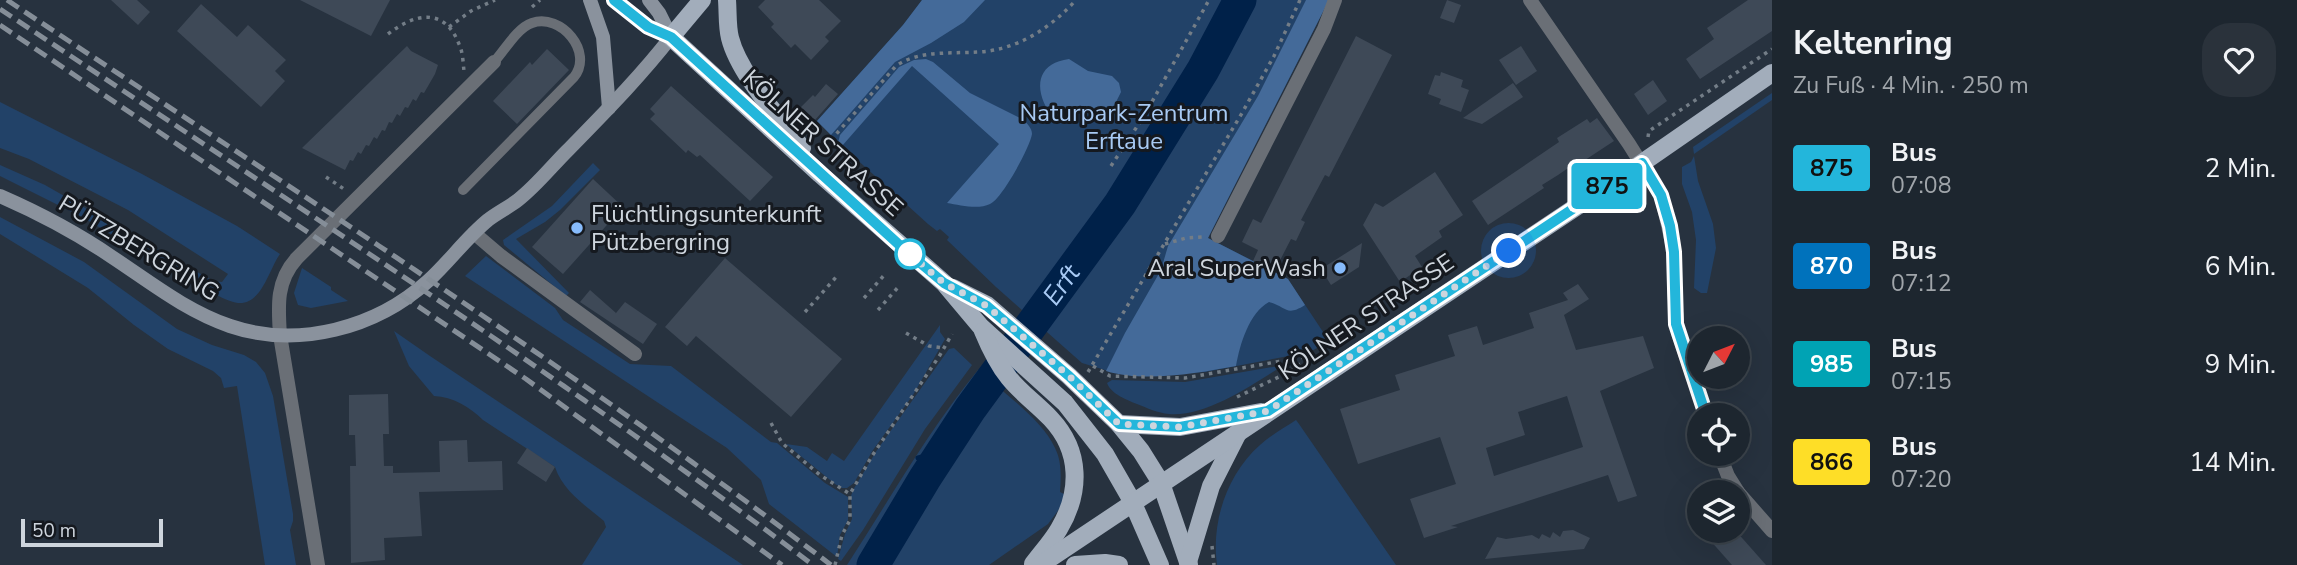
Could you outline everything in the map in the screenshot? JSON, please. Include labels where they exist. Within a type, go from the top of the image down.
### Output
[{"type":"main road","points":[[590,0],[604,46],[608,108]]},
{"type":"main road","name":"KÖLNER STRASSE","points":[[613,0],[648,27],[671,37],[944,283],[978,324],[1054,391],[1079,418],[1105,454],[1132,501],[1160,565]]},
{"type":"main road","name":"KÖLNER STRASSE","points":[[649,0],[671,37]]},
{"type":"main road","points":[[671,37],[702,0]]},
{"type":"main road","points":[[727,0],[730,40],[741,64],[820,174]]},
{"type":"main road","name":"PÜTZBERGRING","points":[[0,196],[68,230],[193,311],[239,329],[280,335],[330,331],[366,320],[388,309],[428,281],[488,220],[519,199],[641,75],[671,37]]},
{"type":"main road","name":"KÖLNER STRASSE","points":[[1132,501],[1642,163],[1772,73]]},
{"type":"main road","name":"KÖLNER STRASSE","points":[[944,283],[987,306],[1078,372],[1140,451],[1161,483]]},
{"type":"main road","points":[[978,324],[994,358],[1010,379],[1063,433],[1074,456],[1075,488],[1071,505],[1059,528],[1032,565]]},
{"type":"main road","points":[[1119,424],[1180,427],[1268,411]]},
{"type":"main road","points":[[1189,564],[1211,486],[1240,430]]},
{"type":"main road","points":[[1161,483],[1189,564]]},
{"type":"main road","points":[[1040,565],[1132,501]]},
{"type":"main road","points":[[1075,565],[1119,565]]},
{"type":"street","points":[[1218,236],[1324,29],[1335,0]]},
{"type":"street","points":[[1530,0],[1661,195],[1674,252],[1676,324],[1702,403]]},
{"type":"street","points":[[318,565],[280,335],[279,293],[283,277],[291,264],[494,62]]},
{"type":"street","points":[[474,233],[501,256],[635,354]]},
{"type":"street","points":[[1750,506],[1772,531]]},
{"type":"lane","points":[[463,190],[574,77],[581,60],[579,50],[566,32],[543,21],[524,27],[494,62]]},
{"type":"path","points":[[449,27],[471,11],[495,0]]},
{"type":"path","points":[[831,140],[905,59],[919,55],[990,51],[1007,46],[1044,30],[1076,0]]},
{"type":"path","points":[[1111,166],[1144,116],[1209,0]]},
{"type":"path","points":[[1078,372],[1093,366],[1248,102],[1300,0]]},
{"type":"path","points":[[388,34],[414,17],[442,21],[460,44],[468,88]]},
{"type":"path","points":[[326,177],[344,190]]},
{"type":"path","points":[[1163,244],[1186,238],[1218,236]]},
{"type":"path","points":[[864,298],[886,273]]},
{"type":"path","points":[[805,312],[838,275]]},
{"type":"path","points":[[878,310],[900,285]]},
{"type":"path","points":[[906,333],[929,346],[944,348]]},
{"type":"path","points":[[835,565],[842,535],[850,520],[850,494],[952,334]]},
{"type":"path","points":[[1093,366],[1110,376],[1185,378],[1311,356],[1289,372],[1228,401]]},
{"type":"path","points":[[1078,372],[1095,380]]},
{"type":"path","points":[[771,423],[782,443],[820,475],[850,494]]},
{"type":"green space","name":"Naturpark-Zentrum Erftaue","points":[[922,0],[1329,0],[1208,238],[1288,279],[1329,341],[1310,352],[1205,372],[1153,375],[1115,373],[1082,363],[996,287],[947,240],[949,237],[928,224],[817,121]]},
{"type":"green space","points":[[1772,93],[1772,100],[1694,154],[1693,147]]},
{"type":"green space","points":[[0,102],[142,174],[237,226],[280,254],[264,285],[246,302],[226,300],[82,217],[0,176],[0,165],[45,185],[213,281],[222,282],[228,274],[128,210],[29,159],[0,148]]},
{"type":"green space","points":[[1694,156],[1698,181],[1713,224],[1716,248],[1707,293],[1701,293],[1694,288],[1696,240],[1692,212],[1682,184],[1682,167],[1691,162]]},
{"type":"green space","points":[[593,163],[600,170],[560,210],[516,239],[569,293],[566,296],[504,245],[503,240],[552,206]]},
{"type":"green space","points":[[0,217],[84,262],[177,329],[256,362],[265,373],[273,396],[293,514],[290,530],[296,565],[265,565],[237,386],[224,388],[221,378],[213,371],[168,349],[88,288],[0,234]]},
{"type":"green space","points":[[486,256],[555,308],[563,320],[630,364],[671,366],[771,442],[777,443],[825,483],[848,497],[848,520],[840,535],[837,557],[769,504],[761,480],[727,448],[465,276]]},
{"type":"green space","points":[[302,268],[348,301],[311,308],[298,305],[294,293]]},
{"type":"green space","points":[[940,325],[940,332],[945,339],[913,395],[873,450],[854,483],[847,488],[835,484],[786,444],[807,447],[827,461],[832,453],[844,461]]},
{"type":"green space","points":[[394,331],[743,565],[582,565],[606,527],[604,521],[569,490],[555,467],[467,407],[448,398],[434,396],[409,366]]},
{"type":"green space","points":[[954,348],[972,365],[925,429],[841,561],[838,559],[852,519],[853,490],[877,450],[949,349]]},
{"type":"green space","points":[[1284,365],[1229,398],[1184,414],[1169,414],[1145,407],[1120,396],[1107,383],[1112,380],[1185,382]]},
{"type":"green space","points":[[978,370],[1021,406],[1049,437],[1059,459],[1060,492],[1066,495],[1060,508],[1048,524],[989,565],[847,565],[926,441]]},
{"type":"green space","points":[[1296,420],[1396,565],[1217,565],[1219,516],[1230,484],[1248,457],[1260,445]]},
{"type":"shaded area","points":[[922,0],[985,0],[964,22],[895,62],[831,135],[817,121]]},
{"type":"shaded area","points":[[1306,0],[1329,0],[1208,238],[1288,279],[1305,305],[1290,311],[1269,302],[1262,307],[1246,330],[1236,366],[1154,377],[1121,375],[1106,371],[1161,270],[1168,246],[1258,96]]},
{"type":"shaded area","points":[[926,59],[970,93],[1024,120],[1031,130],[1030,141],[1015,172],[990,204],[975,207],[947,203],[999,144],[912,66],[842,146],[838,143],[840,135],[899,67],[914,60]]},
{"type":"shaded area","points":[[1069,59],[1088,71],[1112,76],[1119,83],[1121,92],[1107,113],[1099,116],[1068,111],[1055,112],[1046,107],[1040,90],[1042,76],[1051,65]]},
{"type":"building","points":[[111,0],[137,0],[150,12],[138,25]]},
{"type":"building","points":[[300,0],[390,0],[371,36]]},
{"type":"building","points":[[765,0],[819,0],[841,21],[825,37],[829,41],[811,60],[795,44],[791,48],[771,27],[774,24],[758,7]]},
{"type":"building","points":[[1447,0],[1461,5],[1454,23],[1440,18]]},
{"type":"building","points":[[1748,0],[1772,0],[1772,31],[1700,79],[1686,59],[1714,39],[1707,28]]},
{"type":"building","points":[[201,4],[237,37],[248,25],[286,60],[275,71],[285,81],[261,107],[177,31]]},
{"type":"building","points":[[1356,36],[1392,55],[1329,177],[1325,175],[1301,220],[1305,222],[1296,241],[1291,239],[1274,272],[1253,261],[1258,250],[1242,242],[1253,219],[1261,223]]},
{"type":"building","points":[[407,46],[411,51],[438,65],[424,93],[421,92],[416,101],[413,99],[400,116],[397,114],[377,139],[374,137],[361,154],[358,152],[345,170],[302,148]]},
{"type":"building","points":[[1521,46],[1537,71],[1516,85],[1499,60]]},
{"type":"building","points":[[547,49],[569,70],[517,124],[493,101],[530,62],[532,65]]},
{"type":"building","points":[[1441,72],[1463,80],[1461,87],[1469,90],[1461,112],[1439,104],[1441,99],[1428,94],[1435,75],[1440,76]]},
{"type":"building","points":[[1653,80],[1667,101],[1648,115],[1634,94]]},
{"type":"building","points":[[1513,83],[1523,97],[1482,124],[1463,118]]},
{"type":"building","points":[[826,84],[838,94],[815,120],[801,107],[813,95],[815,97]]},
{"type":"building","points":[[671,86],[773,177],[750,201],[700,155],[697,157],[688,150],[686,153],[650,119],[655,114],[650,109]]},
{"type":"building","points":[[1597,118],[1614,141],[1542,185],[1544,188],[1488,225],[1472,201],[1559,142],[1557,138],[1587,119],[1590,123]]},
{"type":"building","points":[[1435,172],[1463,215],[1439,231],[1442,237],[1415,256],[1422,267],[1400,282],[1363,225],[1375,203],[1383,207]]},
{"type":"building","name":"Flüchtlingsunterkunft Pützbergring","points":[[593,179],[623,207],[563,274],[532,247]]},
{"type":"building","name":"Aral SuperWash","points":[[1362,243],[1359,267],[1331,285],[1321,269]]},
{"type":"building","points":[[725,258],[842,359],[791,417],[696,336],[687,346],[665,327]]},
{"type":"building","points":[[1578,284],[1589,299],[1564,315],[1576,350],[1643,336],[1654,368],[1600,391],[1637,496],[1618,502],[1608,475],[1451,526],[1458,527],[1424,538],[1410,499],[1456,484],[1440,437],[1358,464],[1340,409],[1400,390],[1395,375],[1455,356],[1448,335],[1477,326],[1483,345],[1534,328],[1529,313],[1568,300],[1563,293]],"holes":[[[1567,396],[1583,447],[1494,476],[1486,448],[1525,435],[1518,412]]]},
{"type":"building","points":[[590,290],[616,313],[612,318],[625,302],[657,324],[643,344],[580,302]]},
{"type":"building","points":[[388,394],[389,434],[383,434],[384,466],[393,466],[393,473],[440,472],[439,441],[467,440],[468,462],[502,461],[503,490],[419,492],[422,536],[384,538],[385,560],[351,563],[350,466],[356,466],[355,435],[349,435],[349,395]]},
{"type":"building","points":[[527,448],[555,467],[546,482],[517,463]]},
{"type":"building","points":[[1573,530],[1590,538],[1584,549],[1485,559],[1497,537],[1506,539],[1532,535],[1539,539],[1542,534],[1550,538],[1553,532],[1560,537],[1563,531]]},
{"type":"building","points":[[1713,543],[1747,543],[1766,565],[1732,565]]},
{"type":"waterway","name":"Erft","points":[[873,565],[970,409],[1120,204],[1203,70],[1240,0]]},
{"type":"waterway","points":[[918,458],[942,452]]},
{"type":"railway","points":[[7,0],[527,346],[731,490],[831,565]]},
{"type":"railway","points":[[0,9],[512,350],[813,565]]},
{"type":"railway","points":[[0,25],[526,379],[782,565]]},
{"type":"bus line","name":"875","points":[[614,0],[648,27],[671,37],[906,251],[944,283],[987,306],[1069,376],[1119,424],[1170,428],[1268,411],[1642,163],[1661,195],[1670,226],[1674,252],[1676,324],[1702,403]]},
{"type":"place","name":"Flüchtlingsunterkunft Pützbergring","points":[[577,228]]},
{"type":"place","name":"Aral SuperWash","points":[[1340,268]]},
{"type":"route","points":[[910,254],[906,251],[944,283],[987,306],[1069,376],[1119,424],[1170,428],[1268,411],[1509,251]]}]
